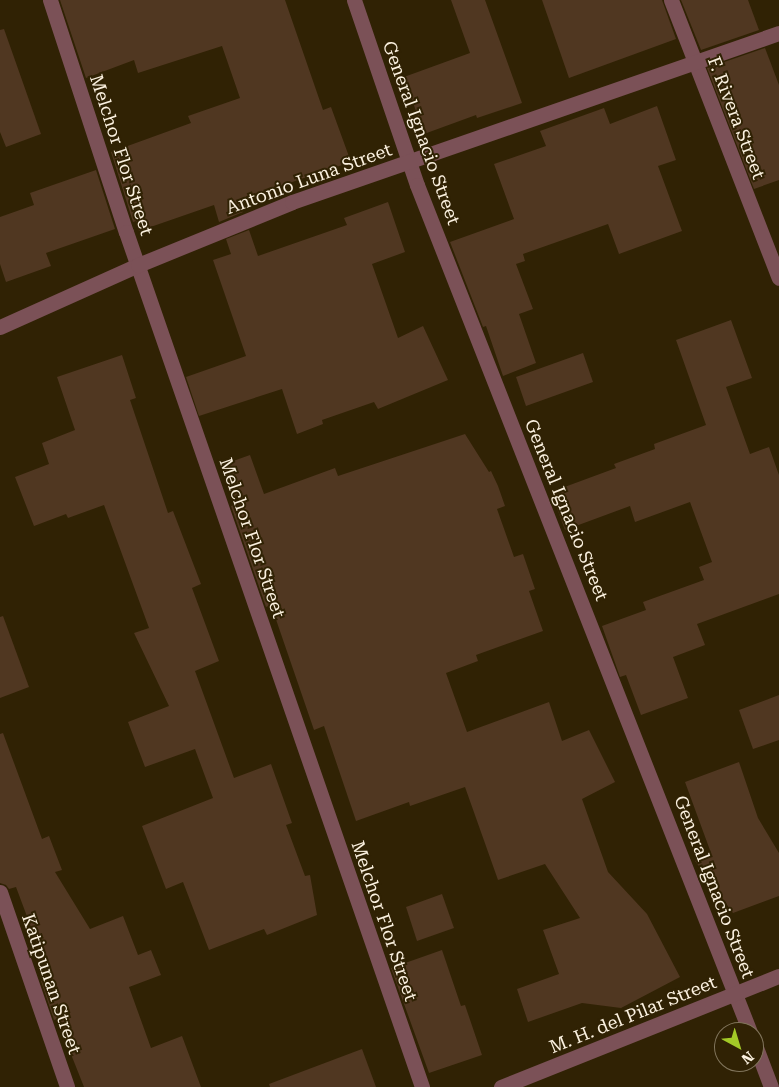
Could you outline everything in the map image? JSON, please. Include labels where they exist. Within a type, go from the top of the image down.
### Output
[{"type":"street","name":"Melchor Flor Street","points":[[50,0],[138,265],[422,1087]]},
{"type":"street","name":"General Ignacio Street","points":[[354,0],[409,162],[746,1022]]},
{"type":"street","name":"F. Rivera Street","points":[[671,0],[779,278]]},
{"type":"street","name":"Antonio Luna Street","points":[[0,327],[138,265],[292,202],[779,33]]},
{"type":"street","name":"Katipunan Street","points":[[0,892],[67,1087]]},
{"type":"street","name":"M. H. del Pilar Street","points":[[501,1087],[779,976]]},
{"type":"street","points":[[764,1068],[771,1087]]},
{"type":"building","points":[[60,0],[285,0],[323,110],[331,107],[351,162],[239,200],[243,212],[219,222],[214,205],[139,231],[136,221],[133,222],[111,152],[191,123],[188,116],[240,98],[222,46],[138,73],[134,60],[86,78]]},
{"type":"building","points":[[451,0],[485,0],[522,103],[477,118],[476,115],[424,134],[404,77],[470,53]]},
{"type":"building","points":[[542,0],[662,0],[676,39],[569,78]]},
{"type":"building","points":[[681,0],[748,0],[759,30],[701,50]]},
{"type":"building","points":[[4,29],[41,134],[6,147],[0,132],[0,30]]},
{"type":"building","points":[[765,48],[779,85],[779,180],[754,189],[707,68]]},
{"type":"building","points":[[657,106],[676,160],[658,166],[682,231],[619,254],[608,224],[523,254],[525,261],[516,264],[533,309],[519,314],[536,363],[503,376],[486,326],[483,327],[450,242],[514,219],[494,164],[546,146],[540,131],[604,108],[610,124]]},
{"type":"building","points":[[96,170],[115,229],[46,253],[51,266],[6,282],[0,264],[0,217],[34,205],[30,193]]},
{"type":"building","points":[[388,202],[405,252],[372,264],[398,338],[423,326],[448,380],[378,409],[374,402],[322,420],[323,424],[297,434],[282,389],[199,416],[186,377],[246,356],[213,260],[231,254],[226,239],[249,230],[258,256],[347,225],[344,218]]},
{"type":"building","points":[[731,320],[752,378],[726,387],[750,454],[769,447],[779,475],[779,594],[697,624],[705,645],[673,657],[688,698],[641,715],[626,675],[620,677],[602,626],[646,610],[643,602],[704,580],[699,567],[712,562],[690,502],[635,522],[630,506],[565,530],[551,492],[616,468],[614,464],[655,449],[654,444],[706,425],[676,340]]},
{"type":"building","points":[[583,353],[593,382],[526,406],[516,377]]},
{"type":"building","points":[[122,355],[136,398],[130,400],[168,513],[173,511],[201,584],[192,588],[219,661],[195,671],[234,778],[271,764],[292,823],[286,825],[305,876],[310,875],[317,915],[267,935],[264,929],[209,950],[183,882],[166,889],[142,826],[213,798],[195,749],[145,767],[128,722],[169,706],[134,633],[149,628],[104,505],[68,518],[66,514],[34,526],[15,477],[49,464],[42,443],[75,430],[57,377]]},
{"type":"building","points":[[465,434],[489,472],[491,471],[498,486],[505,506],[497,509],[514,557],[523,554],[535,589],[529,591],[543,631],[476,655],[478,661],[446,673],[467,732],[549,702],[562,741],[589,730],[615,782],[582,799],[608,872],[647,914],[680,977],[621,1008],[582,1003],[528,1022],[517,989],[559,974],[543,930],[580,918],[545,864],[498,880],[465,787],[410,806],[409,802],[356,821],[324,726],[314,730],[271,605],[266,607],[231,506],[236,504],[222,465],[250,455],[264,494],[335,468],[338,476]]},
{"type":"building","points":[[3,616],[29,687],[0,698],[0,617]]},
{"type":"building","points":[[779,695],[779,740],[753,749],[739,710]]},
{"type":"building","points":[[3,733],[42,839],[49,836],[62,870],[55,872],[90,929],[123,916],[138,955],[151,950],[161,975],[129,987],[151,1048],[182,1036],[201,1087],[84,1087],[57,1019],[54,1020],[41,981],[50,978],[16,887],[9,889],[6,885],[0,883],[0,734]]},
{"type":"building","points":[[739,762],[758,818],[779,853],[779,896],[733,913],[695,861],[711,853],[685,782]]},
{"type":"building","points":[[442,894],[454,928],[417,941],[406,907]]},
{"type":"building","points":[[442,950],[461,1006],[465,1005],[482,1055],[429,1073],[391,968]]},
{"type":"building","points":[[362,1049],[376,1087],[270,1087],[269,1084]]}]
